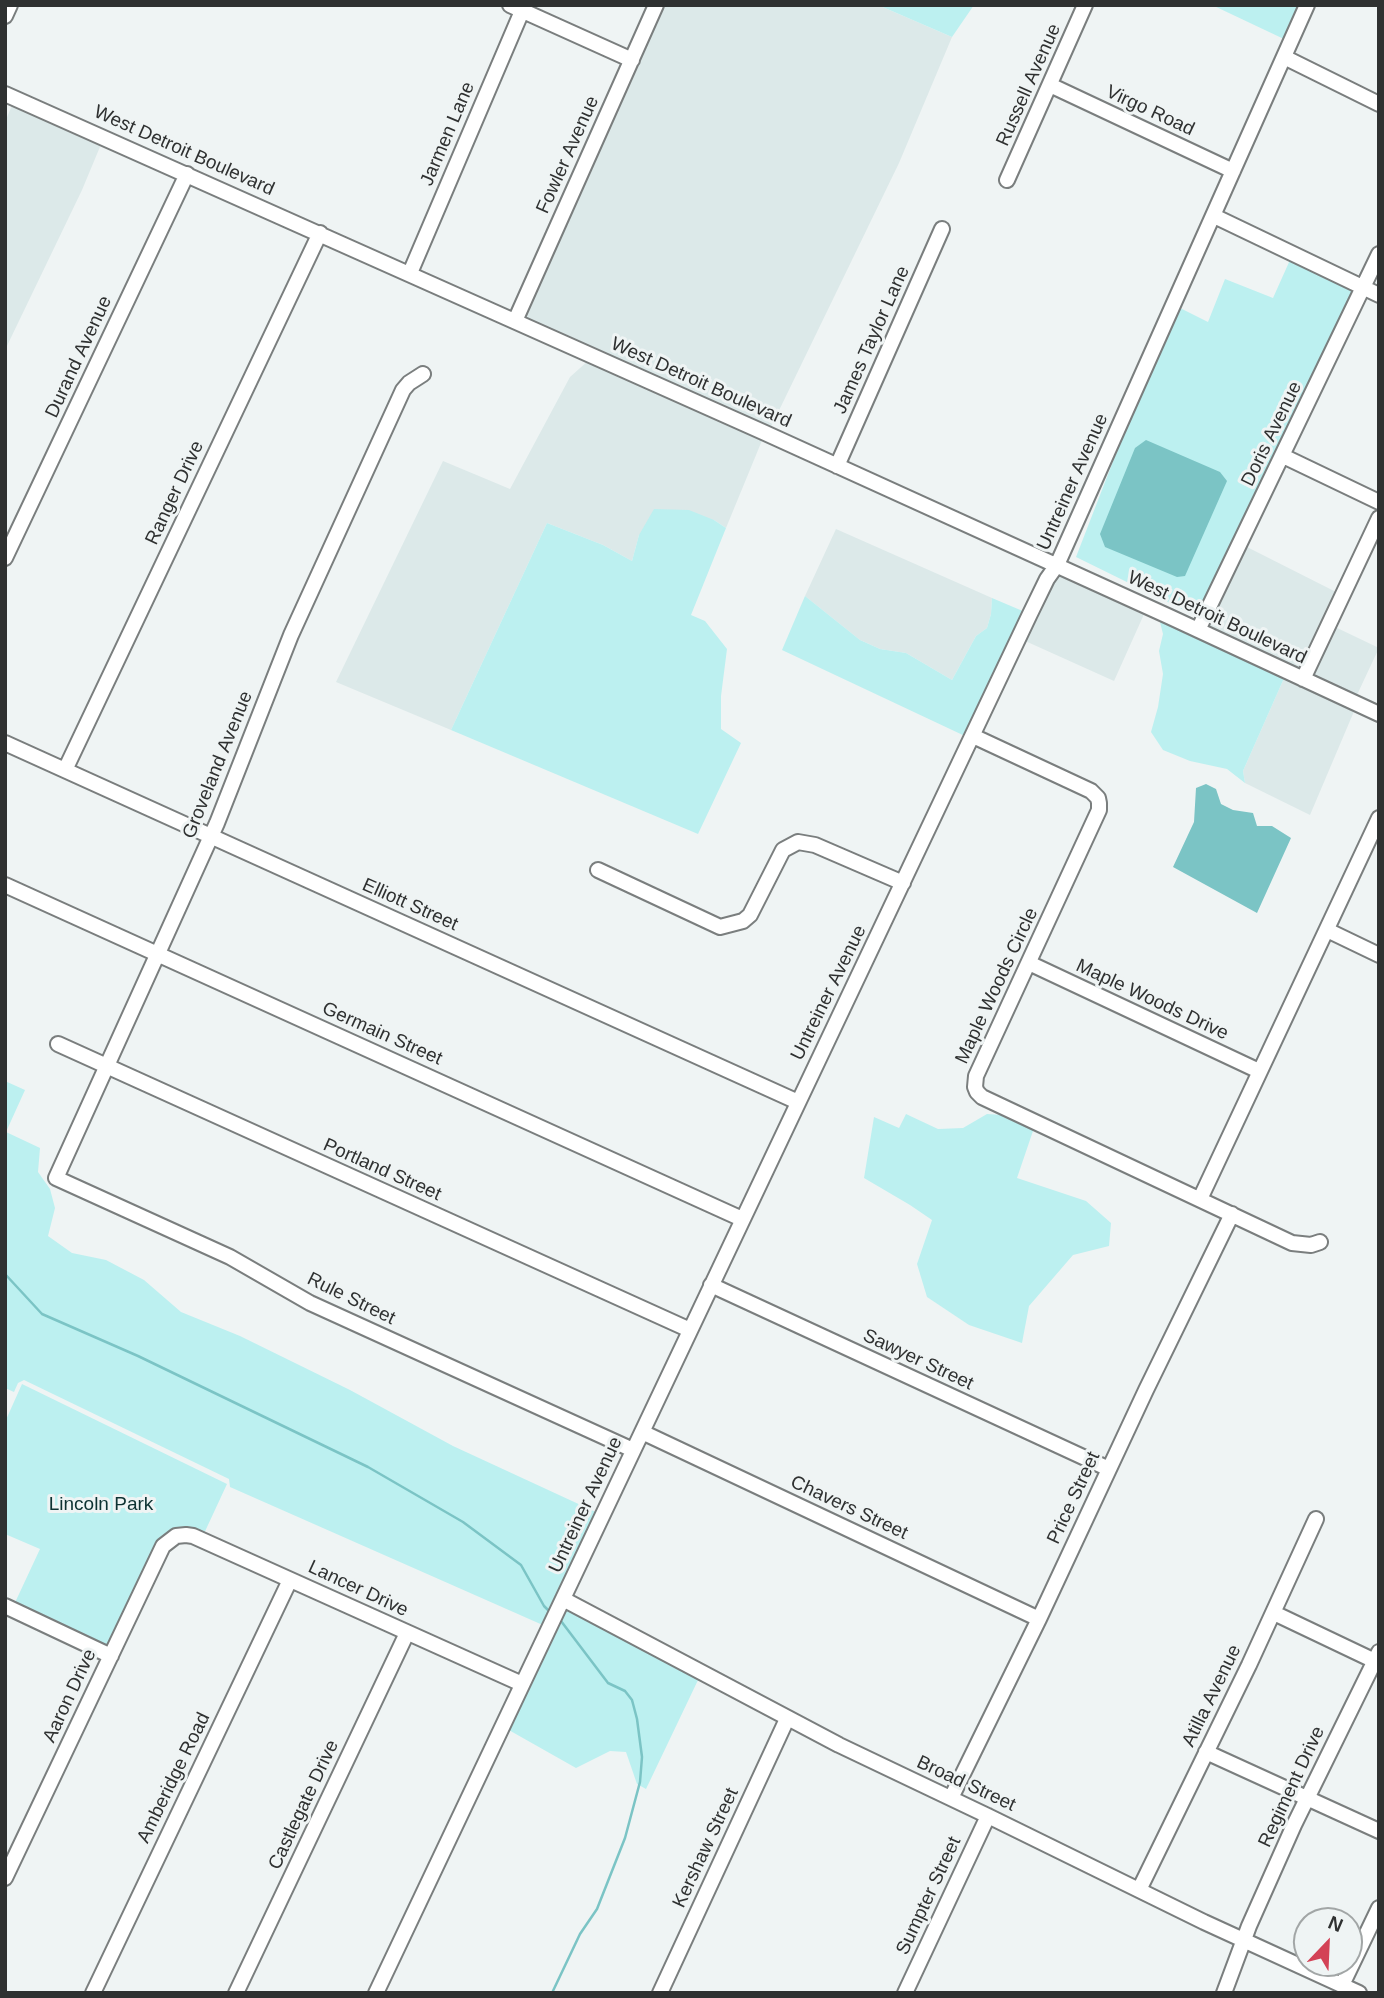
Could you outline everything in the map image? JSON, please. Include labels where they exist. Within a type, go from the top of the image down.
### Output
[{"type":"street","points":[[5,16],[10,5]]},
{"type":"street","name":"Fowler Avenue","points":[[515,321],[656,5]]},
{"type":"street","name":"Russell Avenue","points":[[1007,180],[1085,5]]},
{"type":"street","name":"Untreiner Avenue","points":[[376,1993],[1047,579],[1057,565],[1307,5]]},
{"type":"street","points":[[516,8],[632,60]]},
{"type":"street","name":"Jarmen Lane","points":[[410,273],[516,8]]},
{"type":"street","points":[[1284,57],[1379,104]]},
{"type":"street","name":"Virgo Road","points":[[1050,85],[1233,171]]},
{"type":"street","name":"West Detroit Boulevard","points":[[5,94],[410,273],[1057,565],[1379,714]]},
{"type":"street","name":"Durand Avenue","points":[[5,558],[187,174]]},
{"type":"street","points":[[1214,216],[1379,295]]},
{"type":"street","name":"James Taylor Lane","points":[[837,466],[942,229]]},
{"type":"street","name":"Ranger Drive","points":[[65,770],[320,233]]},
{"type":"street","name":"Doris Avenue","points":[[1198,630],[1379,254]]},
{"type":"street","name":"Groveland Avenue","points":[[56,1178],[211,836],[286,646],[403,390],[423,373]]},
{"type":"street","points":[[1283,456],[1379,502]]},
{"type":"street","points":[[1303,679],[1379,518]]},
{"type":"street","name":"Maple Woods Circle","points":[[973,736],[1091,791],[1099,803],[1099,810],[976,1076],[977,1092],[982,1097],[1292,1242],[1301,1245],[1320,1242]]},
{"type":"street","name":"Elliott Street","points":[[5,743],[798,1102]]},
{"type":"street","points":[[1200,1199],[1379,818]]},
{"type":"street","points":[[598,870],[720,927],[743,922],[750,915],[783,850],[798,842],[815,845],[903,883]]},
{"type":"street","name":"Germain Street","points":[[5,885],[742,1219]]},
{"type":"street","points":[[1326,930],[1379,955]]},
{"type":"street","name":"Maple Woods Drive","points":[[1029,963],[1259,1072]]},
{"type":"street","name":"Portland Street","points":[[58,1044],[690,1330]]},
{"type":"street","name":"Rule Street","points":[[56,1178],[230,1257],[310,1303],[633,1450]]},
{"type":"street","name":"Price Street","points":[[951,1798],[1232,1214]]},
{"type":"street","name":"Sawyer Street","points":[[711,1285],[1109,1469]]},
{"type":"street","name":"Chavers Street","points":[[642,1432],[1039,1619]]},
{"type":"street","name":"Atilla Avenue","points":[[1139,1890],[1274,1613],[1316,1519]]},
{"type":"street","name":"Lancer Drive","points":[[176,1536],[192,1536],[522,1684]]},
{"type":"street","name":"Aaron Drive","points":[[5,1878],[163,1546],[176,1536]]},
{"type":"street","name":"Amberidge Road","points":[[93,1993],[290,1580]]},
{"type":"street","name":"Broad Street","points":[[563,1599],[839,1745],[1359,1993]]},
{"type":"street","points":[[5,1606],[111,1656]]},
{"type":"street","points":[[1274,1613],[1377,1659]]},
{"type":"street","name":"Castlegate Drive","points":[[236,1993],[407,1633]]},
{"type":"street","name":"Regiment Drive","points":[[1224,1993],[1294,1825],[1377,1659]]},
{"type":"street","name":"Kershaw Street","points":[[660,1993],[787,1718]]},
{"type":"street","points":[[1206,1752],[1379,1832]]},
{"type":"street","name":"Sumpter Street","points":[[905,1993],[988,1816]]},
{"type":"street","points":[[1342,1985],[1379,1908]]},
{"type":"shaded area","points":[[662,5],[878,5],[952,37],[899,163],[770,429],[522,318]]},
{"type":"shaded area","points":[[13,103],[102,142],[82,190],[5,350],[5,122]]},
{"type":"shaded area","points":[[589,360],[763,438],[726,528],[714,520],[639,535],[632,561],[603,545],[547,523],[451,730],[336,682],[443,461],[510,489],[570,377]]},
{"type":"shaded area","points":[[1146,440],[1220,472],[1227,481],[1185,576],[1177,577],[1105,547],[1100,534],[1135,448]]},
{"type":"shaded area","points":[[836,529],[992,598],[987,628],[976,636],[952,680],[906,653],[880,649],[860,640],[805,596]]},
{"type":"shaded area","points":[[1245,546],[1338,593],[1301,671],[1205,627]]},
{"type":"shaded area","points":[[1059,572],[1145,612],[1114,681],[1023,640],[1051,582]]},
{"type":"shaded area","points":[[1333,626],[1379,648],[1356,697],[1310,676]]},
{"type":"shaded area","points":[[1285,676],[1355,709],[1310,815],[1245,783],[1243,771]]},
{"type":"shaded area","points":[[1206,784],[1216,789],[1221,804],[1233,810],[1253,813],[1257,826],[1272,826],[1291,838],[1257,913],[1173,867],[1194,822],[1196,788]]},
{"type":"green space","points":[[878,5],[974,5],[952,37]]},
{"type":"green space","points":[[1212,5],[1302,5],[1286,40]]},
{"type":"green space","points":[[1290,260],[1356,291],[1273,465],[1196,616],[1076,557],[1138,397],[1178,307],[1208,322],[1225,279],[1273,298]]},
{"type":"green space","points":[[654,509],[689,510],[726,528],[691,615],[705,621],[727,649],[721,696],[721,729],[741,743],[698,834],[451,730],[547,523],[603,545],[632,561],[639,535]]},
{"type":"green space","points":[[805,596],[860,640],[880,649],[906,653],[952,680],[976,636],[987,628],[992,598],[1025,612],[967,737],[782,650]]},
{"type":"green space","points":[[1159,618],[1285,676],[1243,771],[1245,783],[1227,769],[1190,761],[1163,750],[1151,732],[1163,674],[1159,651],[1163,634]]},
{"type":"green space","points":[[5,1081],[25,1090],[6,1132],[40,1148],[38,1172],[50,1189],[55,1208],[48,1236],[72,1253],[106,1260],[144,1280],[181,1312],[240,1336],[350,1390],[453,1446],[598,1513],[545,1626],[230,1487],[229,1479],[24,1380],[18,1383],[14,1392],[5,1388]]},
{"type":"green space","points":[[906,1114],[938,1129],[963,1128],[987,1114],[1002,1115],[1034,1128],[1017,1178],[1086,1201],[1111,1223],[1109,1246],[1073,1255],[1029,1306],[1022,1343],[969,1325],[927,1297],[917,1264],[932,1220],[864,1178],[874,1117],[899,1128]]},
{"type":"green space","name":"Lincoln Park","points":[[22,1384],[227,1484],[201,1540],[176,1536],[111,1656],[12,1609],[40,1549],[5,1534],[5,1422]]},
{"type":"green space","points":[[565,1606],[699,1678],[646,1789],[637,1784],[626,1752],[610,1751],[576,1768],[507,1729]]},
{"type":"waterway","points":[[5,1274],[42,1314],[138,1356],[368,1467],[463,1522],[521,1565],[548,1610]]},
{"type":"waterway","points":[[552,1993],[580,1934],[597,1909],[625,1838],[640,1782],[642,1757],[632,1700],[625,1691],[608,1683],[561,1621]]}]
